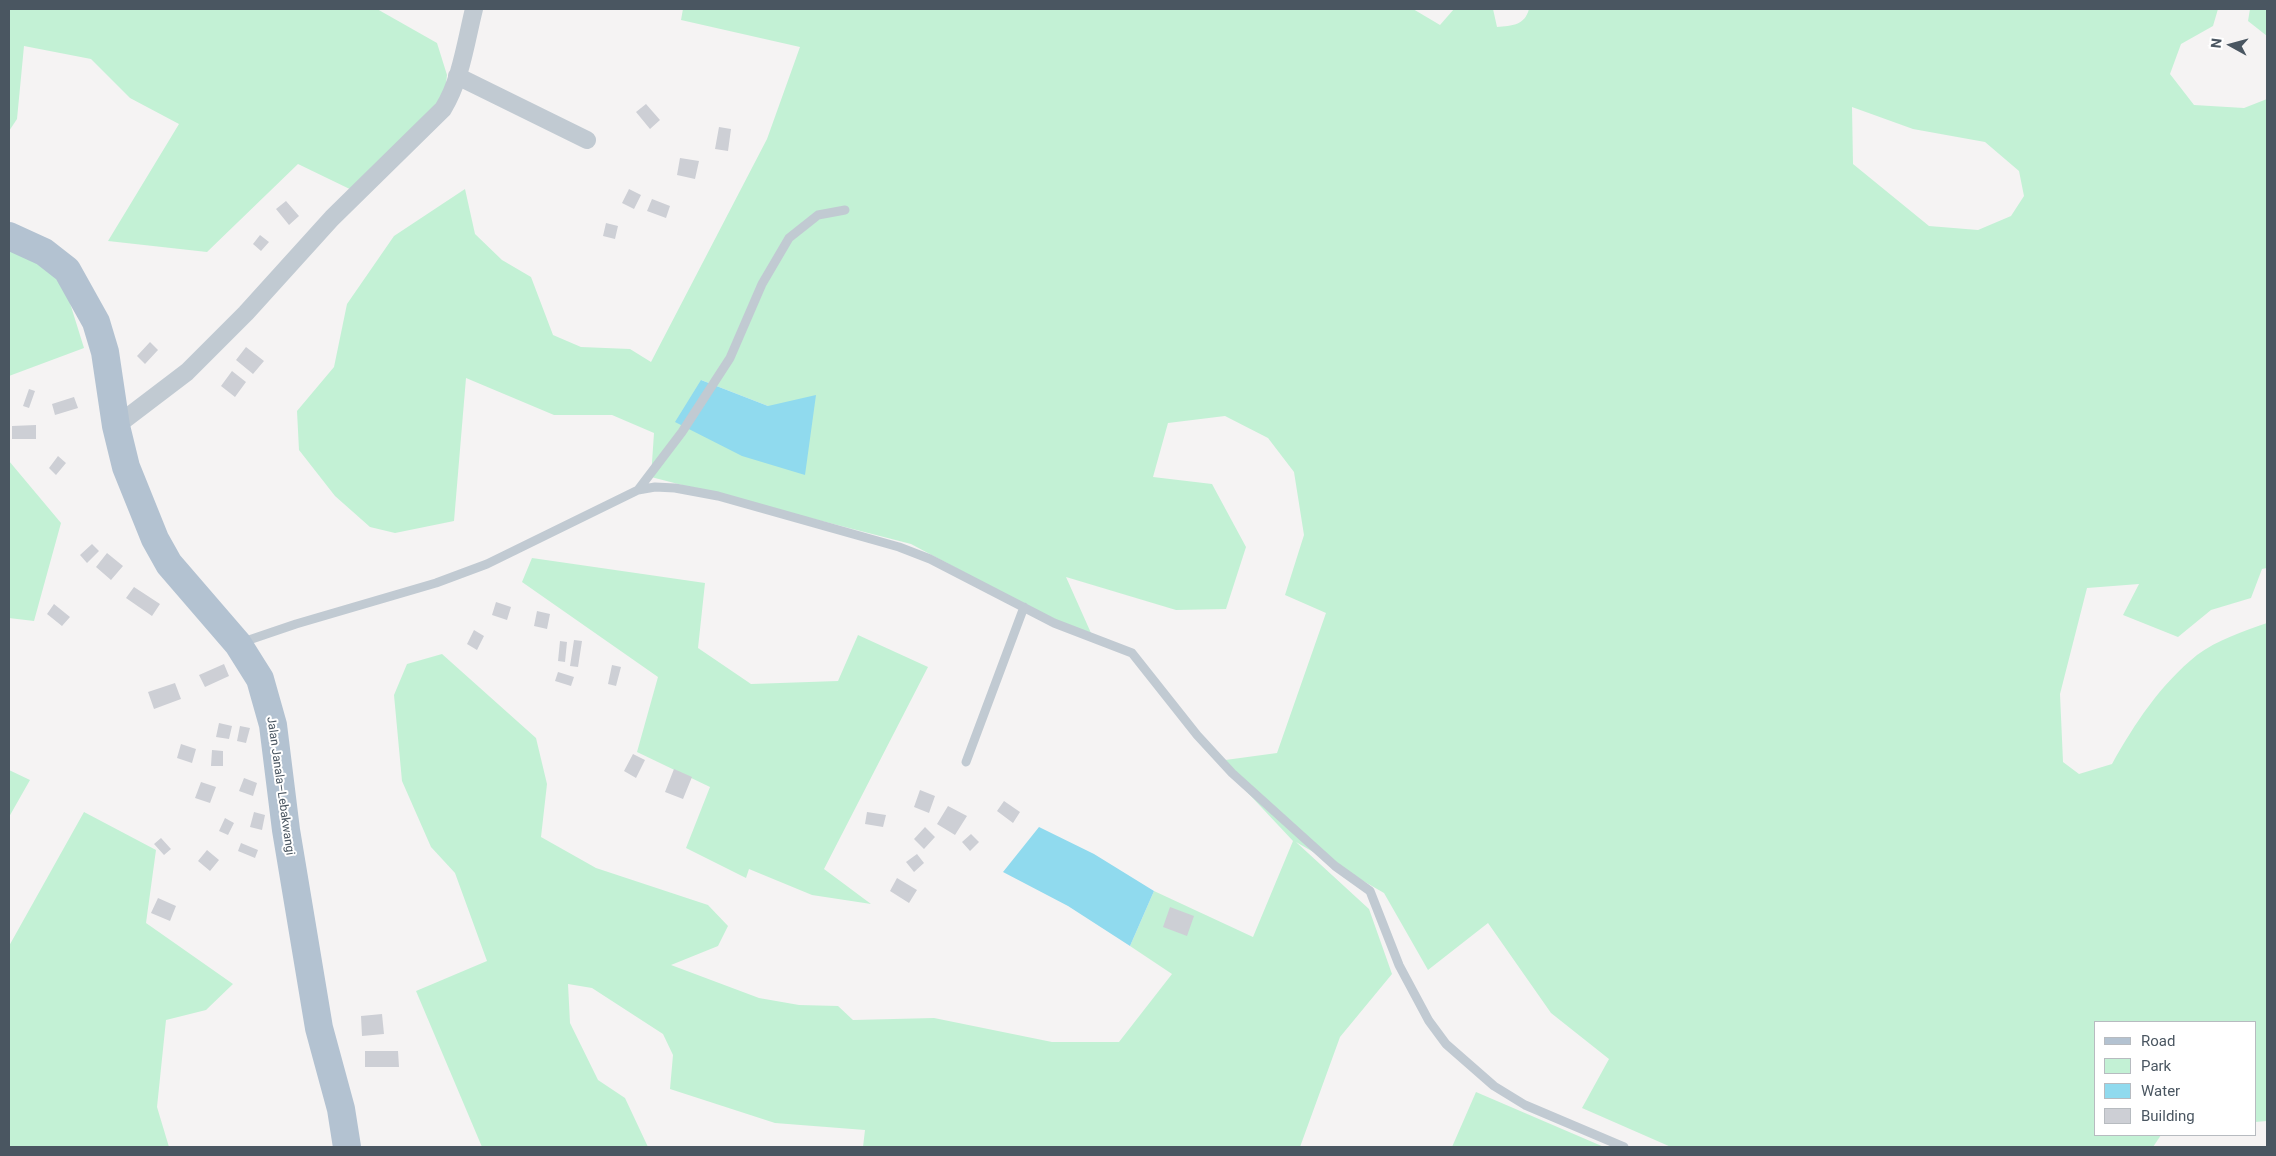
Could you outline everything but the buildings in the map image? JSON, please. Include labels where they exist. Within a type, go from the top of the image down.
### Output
[{"type":"main road","name":"Jalan Janala–Lebakwangi","points":[[9,236],[44,252],[67,270],[96,322],[105,352],[116,426],[126,467],[155,539],[169,564],[238,644],[260,679],[273,725],[286,830],[319,1028],[341,1109],[347,1147]]},
{"type":"street","points":[[116,426],[186,372],[246,313],[332,218],[443,109],[450,98],[474,9]]},
{"type":"street","points":[[456,76],[587,140]]},
{"type":"lane","points":[[638,490],[682,432],[730,358],[762,284],[789,238],[818,215],[844,210]]},
{"type":"lane","points":[[238,644],[296,624],[436,583],[487,564],[638,490],[655,487],[675,488],[718,496],[899,547],[930,559],[1054,623],[1132,653],[1197,735],[1232,773],[1334,866],[1370,890],[1399,965],[1429,1021],[1446,1044],[1494,1086],[1524,1105],[1624,1147]]},
{"type":"lane","points":[[966,762],[1024,607]]},
{"type":"green space","points":[[9,9],[377,9],[437,43],[447,75],[444,101],[360,194],[298,164],[207,252],[108,241],[179,124],[130,98],[91,59],[24,46],[17,119],[9,131]]},
{"type":"green space","points":[[683,9],[1413,9],[1440,25],[1454,9],[1493,9],[1497,27],[1517,24],[1524,18],[1529,9],[2218,9],[2213,26],[2181,44],[2170,74],[2194,105],[2244,108],[2267,99],[2267,568],[2262,569],[2251,598],[2211,610],[2178,637],[2123,615],[2139,584],[2087,588],[2060,694],[2063,762],[2079,774],[2112,764],[2149,705],[2171,679],[2197,655],[2231,636],[2267,623],[2267,1121],[2256,1122],[2256,1021],[2094,1021],[2094,1136],[2160,1136],[2153,1147],[1671,1147],[1582,1108],[1609,1059],[1551,1013],[1488,923],[1428,970],[1384,893],[1296,842],[1369,909],[1392,974],[1340,1037],[1300,1147],[863,1147],[865,1130],[775,1123],[670,1089],[673,1055],[663,1034],[592,988],[568,984],[570,1023],[598,1080],[625,1098],[648,1147],[482,1147],[416,991],[487,961],[455,873],[431,847],[402,781],[394,695],[407,664],[442,654],[536,738],[547,784],[541,837],[596,868],[708,905],[728,926],[718,946],[671,965],[759,998],[799,1005],[838,1006],[853,1020],[934,1018],[1052,1042],[1119,1042],[1172,974],[1130,946],[1154,891],[1253,937],[1293,841],[1218,761],[1277,753],[1326,613],[1285,595],[1304,535],[1294,472],[1268,438],[1225,416],[1168,423],[1153,477],[1212,484],[1246,547],[1226,609],[1176,610],[1066,577],[1095,642],[911,544],[651,477],[654,433],[612,415],[554,415],[466,378],[454,521],[395,533],[370,527],[335,496],[299,450],[297,411],[334,367],[347,304],[394,236],[465,189],[475,234],[502,260],[531,277],[553,335],[581,347],[630,349],[651,362],[767,139],[800,47],[681,20]],"holes":[[[1852,107],[1913,129],[1985,142],[2019,171],[2024,196],[2011,216],[1978,230],[1929,226],[1853,164]],[[701,380],[768,406],[805,475]]]},
{"type":"green space","points":[[2250,9],[2267,9],[2267,36],[2248,21]]},
{"type":"green space","points":[[9,243],[60,271],[84,348],[9,376]]},
{"type":"green space","points":[[9,461],[61,523],[34,621],[9,618]]},
{"type":"green space","points":[[532,558],[705,583],[698,648],[751,684],[838,681],[858,635],[928,667],[824,869],[871,904],[812,895],[749,869],[746,878],[686,848],[710,787],[637,752],[658,677],[522,582]]},
{"type":"green space","points":[[9,770],[30,780],[9,817]]},
{"type":"green space","points":[[84,812],[156,850],[146,923],[233,984],[206,1010],[166,1020],[157,1107],[169,1147],[9,1147],[9,946]]},
{"type":"green space","points":[[1476,1092],[1604,1147],[1452,1147]]},
{"type":"water","points":[[701,380],[768,406],[816,395],[805,475],[742,456],[675,422]]},
{"type":"water","points":[[1039,827],[1094,854],[1154,891],[1130,946],[1068,906],[1003,872]]}]
